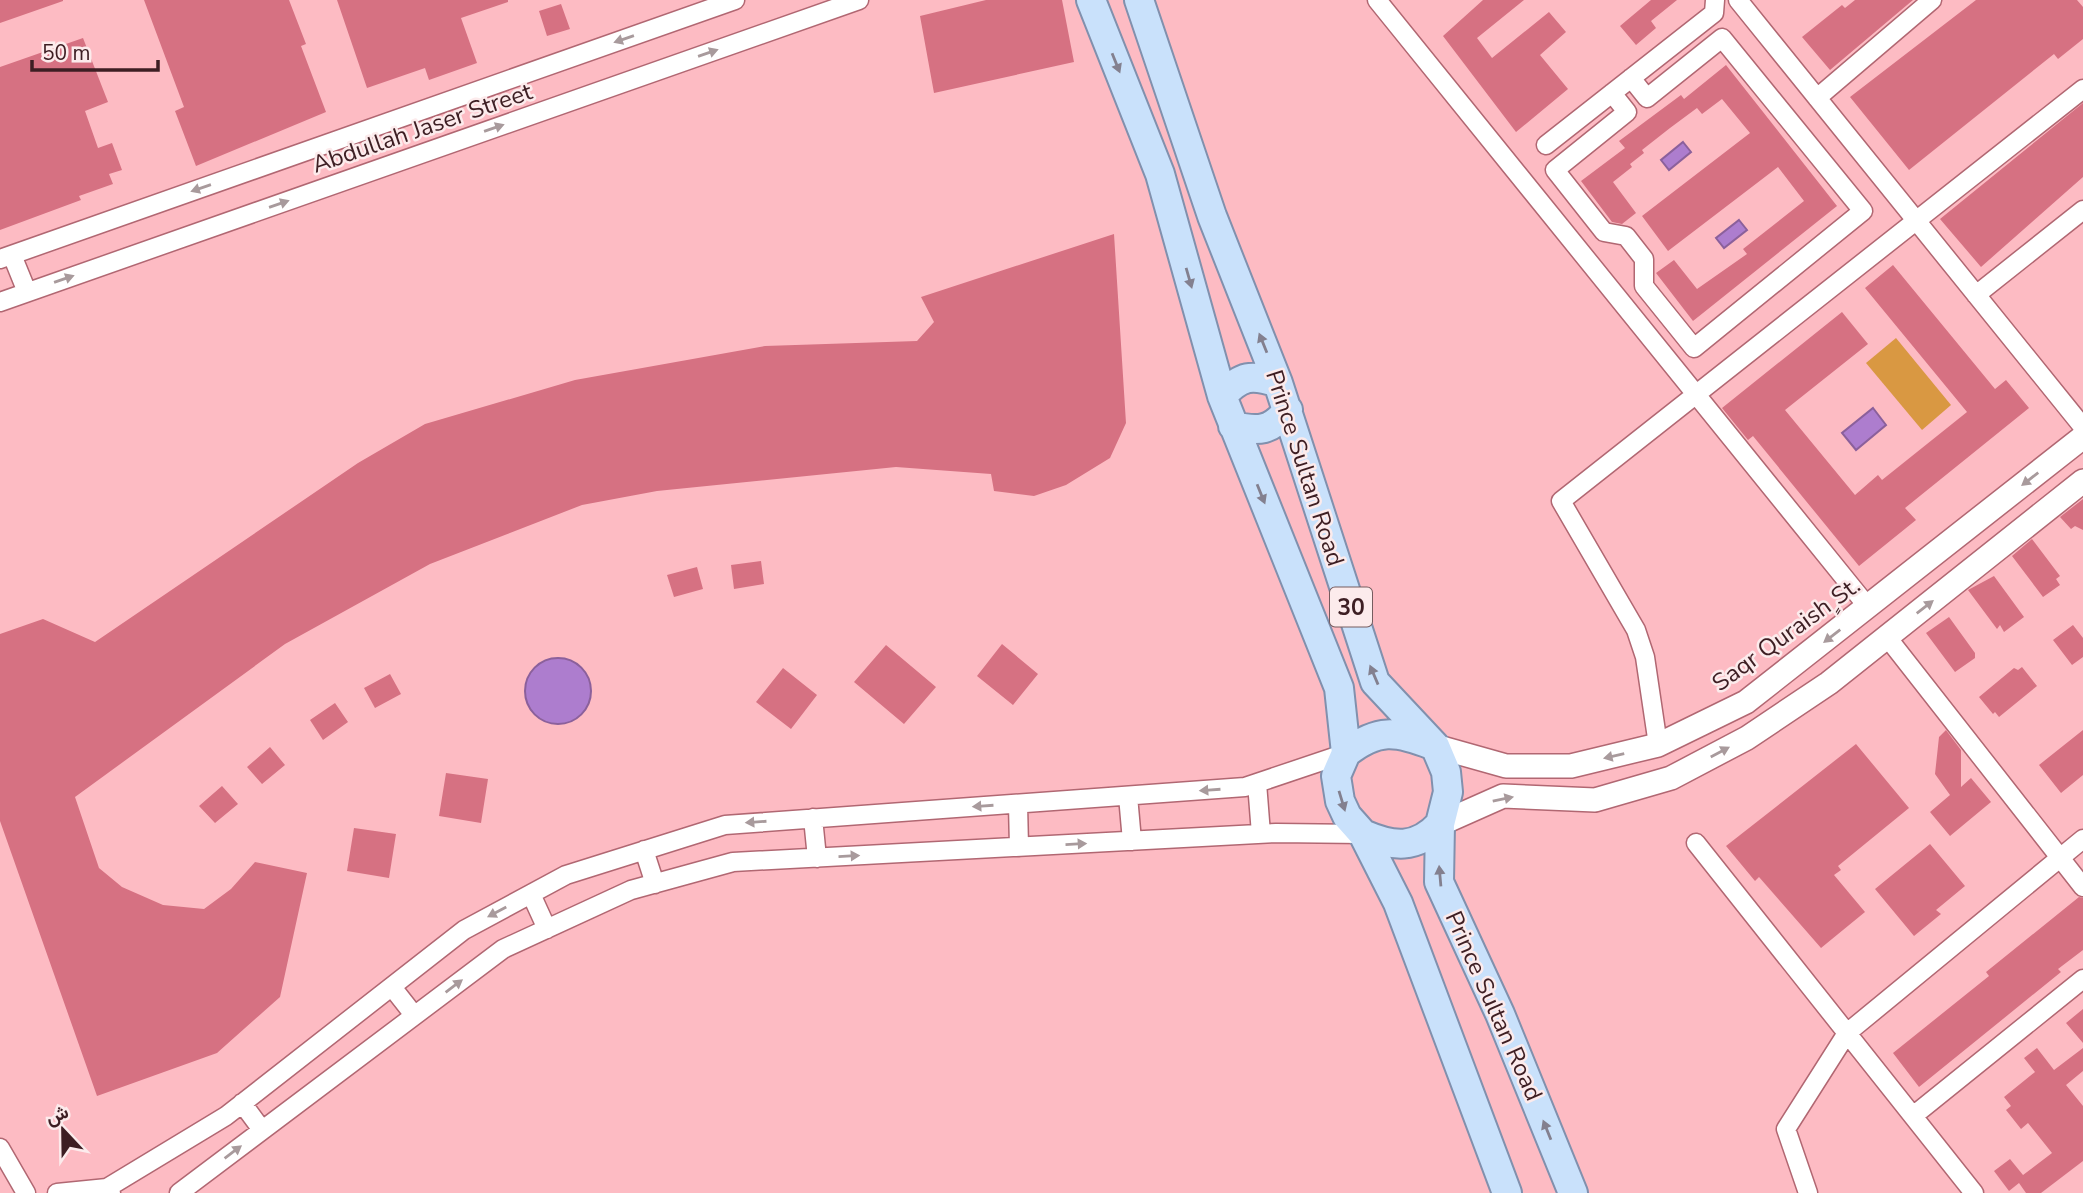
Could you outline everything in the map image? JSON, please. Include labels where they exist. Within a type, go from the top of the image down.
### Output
[{"type":"main road","name":"Prince Sultan Road","points":[[1091,0],[1160,174],[1222,396],[1339,688],[1346,753],[1336,776],[1340,801],[1347,816],[1363,834],[1398,902],[1507,1193]]},
{"type":"main road","name":"Prince Sultan Road","points":[[1139,0],[1212,216],[1279,383],[1375,682],[1435,746],[1446,772],[1448,793],[1440,824],[1439,882],[1500,1014],[1573,1193]]},
{"type":"main road","points":[[1222,396],[1234,383],[1256,375],[1279,383]]},
{"type":"main road","points":[[1233,426],[1256,432],[1276,426],[1288,410]]},
{"type":"main road","points":[[1346,753],[1362,740],[1381,734],[1403,734],[1435,746]]},
{"type":"main road","points":[[1363,834],[1400,846],[1429,835],[1440,824]]},
{"type":"street","name":"Abdullah Jaser Street","points":[[6,257],[734,0]]},
{"type":"street","name":"Abdullah Jaser Street","points":[[0,302],[859,0]]},
{"type":"street","points":[[1377,0],[1868,607]]},
{"type":"street","points":[[1546,145],[1714,13],[1715,0]]},
{"type":"street","points":[[1738,0],[2083,427]]},
{"type":"street","points":[[1817,98],[1932,0]]},
{"type":"street","points":[[1612,93],[1627,113],[1555,170],[1604,232],[1626,236],[1632,243],[1644,259],[1644,286],[1694,348],[1863,211],[1722,38],[1647,98],[1631,78]]},
{"type":"street","points":[[1658,746],[1645,657],[1636,629],[1561,501],[2083,89]]},
{"type":"street","points":[[1976,295],[2083,210]]},
{"type":"street","points":[[6,257],[27,292]]},
{"type":"street","name":"Saqr Quraish ٍSt.","points":[[1435,746],[1506,766],[1571,766],[1658,746],[1746,702],[2083,437]]},
{"type":"street","points":[[1440,824],[1503,796],[1595,800],[1671,778],[1747,738],[1829,683],[2083,481]]},
{"type":"street","points":[[1887,637],[2083,887]]},
{"type":"street","points":[[57,1193],[109,1191],[242,1103],[464,930],[566,875],[725,825],[1245,788],[1346,753]]},
{"type":"street","points":[[1257,783],[1261,834]]},
{"type":"street","points":[[1128,796],[1132,841]]},
{"type":"street","points":[[1018,804],[1019,847]]},
{"type":"street","points":[[813,818],[817,858]]},
{"type":"street","points":[[179,1193],[503,949],[631,890],[733,862],[1261,834],[1363,834]]},
{"type":"street","points":[[1808,1193],[1786,1129],[1847,1034],[2083,839]]},
{"type":"street","points":[[1696,843],[1974,1193]]},
{"type":"street","points":[[644,850],[656,884]]},
{"type":"street","points":[[531,894],[547,929]]},
{"type":"street","points":[[1913,1116],[2083,979]]},
{"type":"street","points":[[392,987],[414,1016]]},
{"type":"street","points":[[242,1103],[262,1130]]},
{"type":"street","points":[[0,1148],[26,1193]]},
{"type":"shaded area","points":[[1683,142],[1691,152],[1669,170],[1661,160]]},
{"type":"shaded area","points":[[1739,220],[1747,230],[1724,248],[1716,238]]},
{"type":"shaded area","points":[[1896,338],[1951,405],[1922,430],[1866,363]]},
{"type":"shaded area","points":[[1873,408],[1886,425],[1856,450],[1842,433]]},
{"type":"shaded area","points":[[558,658],[571,661],[581,668],[588,678],[591,691],[588,704],[581,714],[571,721],[558,724],[545,721],[535,714],[528,704],[525,691],[528,678],[535,668],[545,661]]},
{"type":"building","points":[[0,0],[63,0],[63,1],[0,23]]},
{"type":"building","points":[[144,0],[289,0],[306,44],[301,46],[326,112],[196,166],[175,111],[184,107]]},
{"type":"building","points":[[337,0],[508,2],[461,18],[477,63],[429,80],[425,68],[367,88]]},
{"type":"building","points":[[986,0],[1062,0],[1074,62],[934,93],[920,16]]},
{"type":"building","points":[[1483,0],[1524,0],[1477,38],[1492,58],[1549,12],[1566,32],[1540,55],[1568,89],[1516,132],[1443,36]]},
{"type":"building","points":[[1651,0],[1677,0],[1651,21],[1656,28],[1636,45],[1620,26]]},
{"type":"building","points":[[1855,0],[1913,0],[1830,70],[1802,37],[1842,5],[1845,8]]},
{"type":"building","points":[[1976,0],[2077,0],[2083,7],[2083,39],[2058,59],[2054,54],[1909,170],[1850,97]]},
{"type":"building","points":[[561,4],[570,29],[547,36],[539,11]]},
{"type":"building","points":[[83,38],[108,102],[85,111],[98,148],[112,143],[122,170],[109,174],[113,184],[79,196],[81,200],[0,230],[0,67]]},
{"type":"building","points":[[1726,65],[1837,206],[1693,321],[1656,273],[1674,260],[1697,289],[1747,254],[1743,249],[1804,201],[1778,167],[1668,251],[1642,216],[1750,133],[1722,99],[1702,114],[1697,108],[1670,128],[1642,150],[1644,153],[1630,164],[1632,167],[1613,182],[1636,213],[1622,224],[1612,222],[1581,181],[1625,148],[1619,141],[1681,95],[1684,99]]},
{"type":"building","points":[[2083,103],[2083,177],[1981,267],[1940,219]]},
{"type":"building","points":[[1114,234],[1126,423],[1110,458],[1066,485],[1034,496],[994,491],[991,474],[896,467],[657,491],[582,505],[430,564],[285,644],[75,797],[99,868],[122,887],[163,905],[204,909],[231,889],[255,862],[307,873],[280,997],[217,1053],[97,1096],[0,821],[0,634],[43,619],[95,642],[358,463],[425,424],[575,380],[765,346],[917,341],[934,322],[921,297]]},
{"type":"building","points":[[1893,265],[1995,389],[2006,380],[2029,408],[1905,508],[1916,520],[1859,566],[1753,436],[1748,440],[1722,408],[1842,312],[1868,344],[1785,410],[1855,495],[1878,475],[1882,480],[1967,412],[1865,288]]},
{"type":"building","points":[[2083,499],[2083,530],[2075,526],[2071,529],[2060,517]]},
{"type":"building","points":[[2032,539],[2060,576],[2056,579],[2060,585],[2043,597],[2012,556]]},
{"type":"building","points":[[761,561],[764,584],[734,589],[731,565]]},
{"type":"building","points":[[697,567],[703,589],[674,597],[667,575]]},
{"type":"building","points":[[1994,576],[2024,617],[2004,632],[2000,625],[1997,629],[1968,590]]},
{"type":"building","points":[[1949,617],[1975,653],[1975,658],[1955,672],[1926,633]]},
{"type":"building","points":[[2073,625],[2083,638],[2083,657],[2072,665],[2053,640]]},
{"type":"building","points":[[1002,644],[1038,674],[1013,705],[977,676]]},
{"type":"building","points":[[886,645],[936,687],[904,724],[854,682]]},
{"type":"building","points":[[2022,667],[2037,686],[1999,717],[1995,712],[1993,714],[1979,697],[2014,668],[2018,670]]},
{"type":"building","points":[[783,668],[817,695],[791,729],[756,702]]},
{"type":"building","points":[[390,674],[401,694],[375,708],[364,688]]},
{"type":"building","points":[[335,703],[348,722],[323,740],[310,720]]},
{"type":"building","points":[[1946,730],[1961,750],[1961,787],[1971,778],[1991,802],[1950,836],[1930,812],[1950,795],[1935,774],[1939,737]]},
{"type":"building","points":[[2083,730],[2083,775],[2061,793],[2039,765]]},
{"type":"building","points":[[1856,744],[1909,808],[1838,866],[1841,870],[1834,875],[1865,912],[1821,948],[1759,877],[1755,881],[1726,846]]},
{"type":"building","points":[[270,747],[285,765],[262,784],[247,767]]},
{"type":"building","points":[[446,773],[488,779],[481,823],[439,816]]},
{"type":"building","points":[[222,786],[238,804],[215,823],[199,806]]},
{"type":"building","points":[[354,828],[396,834],[389,878],[347,871]]},
{"type":"building","points":[[1930,844],[1965,886],[1936,910],[1941,914],[1914,936],[1875,889]]},
{"type":"building","points":[[2079,897],[2083,898],[2083,950],[2058,969],[2061,972],[1919,1087],[1893,1053],[1989,976],[1986,972]]},
{"type":"building","points":[[2083,1009],[2083,1043],[2066,1023]]},
{"type":"building","points":[[2037,1048],[2054,1070],[2083,1048],[2083,1071],[2066,1085],[2083,1106],[2083,1161],[2041,1193],[2026,1193],[2019,1183],[2009,1191],[1994,1171],[2010,1159],[2023,1175],[2052,1153],[2028,1123],[2021,1129],[2006,1110],[2011,1106],[2004,1097],[2035,1072],[2024,1058]]}]
